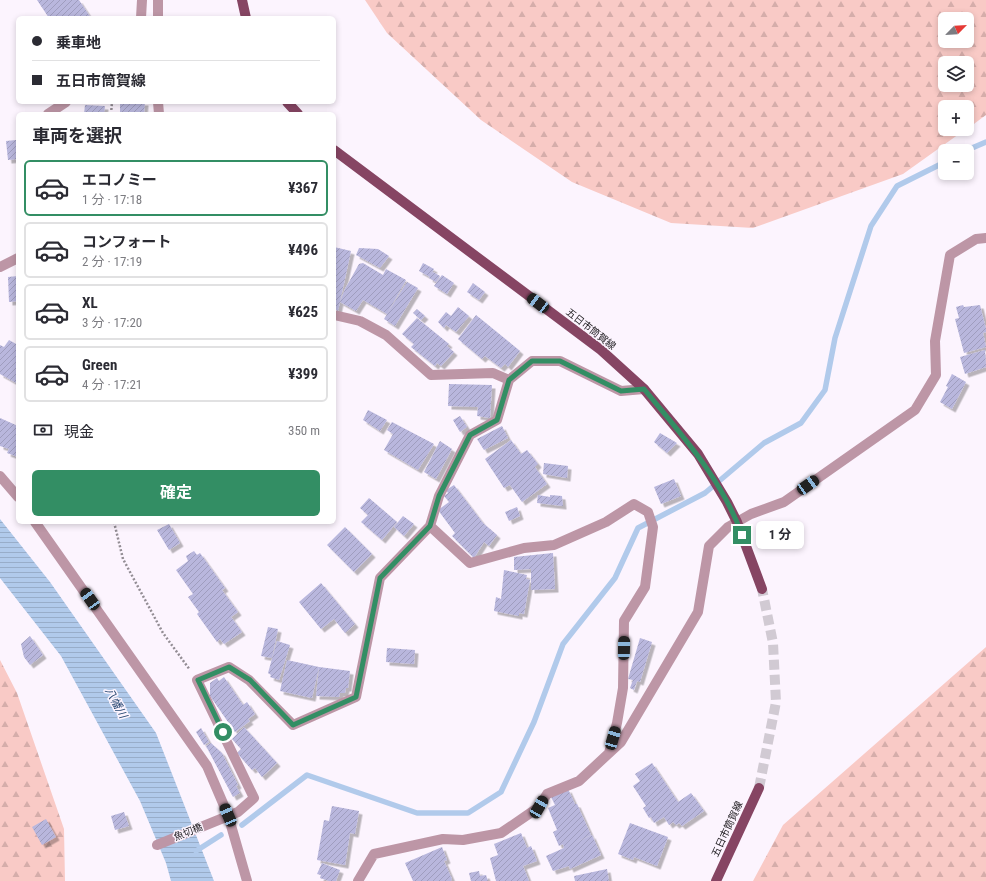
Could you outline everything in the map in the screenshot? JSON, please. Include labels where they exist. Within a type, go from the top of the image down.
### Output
[{"type":"main road","points":[[242,0],[246,16]]},
{"type":"main road","points":[[290,104],[296,112]]},
{"type":"main road","name":"五日市筒賀線","points":[[336,151],[601,350],[644,389],[698,454],[727,502],[737,522],[762,589]]},
{"type":"main road","name":"五日市筒賀線","points":[[716,881],[759,788]]},
{"type":"street","points":[[140,16],[142,0]]},
{"type":"street","points":[[158,0],[158,16]]},
{"type":"street","points":[[51,112],[63,104]]},
{"type":"street","points":[[358,881],[374,854],[443,839],[463,840],[501,834],[539,807],[547,794],[579,781],[622,742],[698,612],[708,546],[728,527],[751,514],[784,502],[915,410],[936,375],[934,341],[950,255],[976,239],[986,238]]},
{"type":"street","points":[[0,268],[16,259]]},
{"type":"street","points":[[336,315],[360,321],[386,335],[431,374],[493,373],[509,380]]},
{"type":"street","points":[[198,680],[229,667],[250,680],[293,725],[356,697],[380,578],[430,526],[439,496],[470,435],[497,420],[509,380],[532,361],[560,361],[621,391],[644,389]]},
{"type":"street","points":[[0,476],[16,495]]},
{"type":"street","points":[[430,526],[470,563],[524,548],[554,545],[606,522],[634,504],[648,512],[653,526],[645,587],[624,621],[624,688],[609,753]]},
{"type":"street","points":[[37,524],[207,766],[228,815],[247,881]]},
{"type":"street","name":"魚切橋","points":[[157,845],[238,812],[254,798],[198,680]]},
{"type":"path","points":[[114,524],[123,559],[164,632],[198,680]]},
{"type":"green space","points":[[365,0],[986,0],[986,115],[974,124],[974,100],[938,100],[938,136],[956,136],[945,144],[938,144],[938,149],[903,174],[753,228],[671,223],[572,182],[481,120],[387,33]]},
{"type":"green space","points":[[986,647],[986,881],[753,881],[783,825]]},
{"type":"green space","points":[[0,660],[17,693],[64,829],[65,881],[0,881]]},
{"type":"water","name":"八幡川","points":[[0,519],[50,582],[156,733],[214,881],[171,881],[166,863],[140,801],[61,656],[0,578]]},
{"type":"building","points":[[37,0],[79,0],[90,16],[48,16]]},
{"type":"building","points":[[120,104],[145,104],[144,112],[120,112]]},
{"type":"building","points":[[85,105],[105,106],[104,112],[84,112]]},
{"type":"building","points":[[16,140],[16,159],[8,160],[6,141]]},
{"type":"building","points":[[336,247],[351,251],[338,311],[336,310]]},
{"type":"building","points":[[359,248],[378,249],[389,256],[380,268],[356,255]]},
{"type":"building","points":[[363,263],[383,275],[386,269],[406,280],[387,314],[363,300],[356,311],[340,302],[345,289],[359,264]]},
{"type":"building","points":[[423,263],[434,269],[430,277],[419,271]]},
{"type":"building","points":[[433,272],[440,276],[436,282],[429,278]]},
{"type":"building","points":[[442,275],[454,283],[447,294],[434,286]]},
{"type":"building","points":[[16,276],[16,301],[9,302],[8,277]]},
{"type":"building","points":[[407,282],[418,288],[395,326],[384,319]]},
{"type":"building","points":[[473,283],[485,292],[479,300],[467,292]]},
{"type":"building","points":[[963,305],[964,307],[980,305],[986,329],[986,332],[983,333],[986,347],[964,353],[955,319],[959,318],[956,307]]},
{"type":"building","points":[[458,307],[469,316],[456,332],[446,325],[444,328],[438,322],[446,312],[451,316]]},
{"type":"building","points":[[417,309],[425,316],[421,320],[413,313]]},
{"type":"building","points":[[476,315],[520,351],[508,367],[505,364],[501,368],[485,356],[482,359],[458,339]]},
{"type":"building","points":[[417,318],[449,344],[447,346],[454,352],[441,366],[437,363],[435,366],[411,347],[414,344],[402,334]]},
{"type":"building","points":[[9,340],[16,344],[16,383],[0,374],[0,345],[4,347]]},
{"type":"building","points":[[985,350],[986,367],[965,374],[960,357]]},
{"type":"building","points":[[952,374],[966,382],[952,409],[940,402],[948,387],[946,386]]},
{"type":"building","points":[[449,384],[492,385],[490,418],[477,416],[478,407],[448,406]]},
{"type":"building","points":[[368,410],[387,420],[380,431],[363,420]]},
{"type":"building","points":[[460,416],[467,427],[460,432],[453,420]]},
{"type":"building","points":[[0,418],[16,425],[16,456],[7,453],[9,449],[0,446]]},
{"type":"building","points":[[392,422],[434,444],[418,470],[384,450],[393,434],[387,430]]},
{"type":"building","points":[[502,426],[508,438],[484,450],[477,439]]},
{"type":"building","points":[[660,433],[677,443],[667,453],[654,442]]},
{"type":"building","points":[[511,440],[521,454],[527,450],[538,464],[535,467],[547,484],[522,502],[510,485],[504,488],[485,459]]},
{"type":"building","points":[[440,441],[452,449],[436,479],[424,472]]},
{"type":"building","points":[[544,463],[568,466],[567,478],[543,474]]},
{"type":"building","points":[[674,479],[681,496],[661,504],[654,487]]},
{"type":"building","points":[[454,485],[483,523],[497,535],[489,546],[484,542],[474,558],[452,536],[455,533],[438,510],[449,502],[444,496],[448,493],[446,490]]},
{"type":"building","points":[[538,495],[550,497],[550,495],[562,496],[563,506],[537,503]]},
{"type":"building","points":[[369,498],[397,522],[382,540],[361,522],[368,515],[360,508]]},
{"type":"building","points":[[517,507],[520,516],[509,521],[505,512]]},
{"type":"building","points":[[403,516],[414,524],[404,536],[394,527]]},
{"type":"building","points":[[169,524],[180,543],[169,550],[157,530]]},
{"type":"building","points":[[345,527],[372,554],[354,572],[327,545]]},
{"type":"building","points":[[194,551],[197,555],[200,553],[225,588],[222,590],[238,612],[231,617],[242,632],[224,644],[220,639],[217,642],[197,614],[199,612],[188,597],[193,594],[176,570],[188,561],[186,556]]},
{"type":"building","points":[[553,553],[555,589],[531,590],[531,569],[514,570],[514,557]]},
{"type":"building","points":[[504,570],[527,575],[526,579],[530,580],[524,614],[519,613],[519,616],[494,611],[496,597],[501,599]]},
{"type":"building","points":[[321,583],[355,624],[345,633],[334,619],[321,629],[299,602]]},
{"type":"building","points":[[268,627],[278,629],[272,658],[261,656]]},
{"type":"building","points":[[30,636],[43,655],[30,665],[24,657],[21,644]]},
{"type":"building","points":[[640,638],[652,642],[640,682],[637,681],[634,690],[630,688],[633,680],[628,679]]},
{"type":"building","points":[[277,641],[290,645],[279,680],[270,677],[271,675],[268,673]]},
{"type":"building","points":[[387,648],[415,650],[414,664],[386,662]]},
{"type":"building","points":[[287,660],[319,667],[312,698],[280,691]]},
{"type":"building","points":[[319,667],[350,671],[348,688],[346,688],[345,693],[340,693],[339,697],[316,696]]},
{"type":"building","points":[[224,677],[243,705],[247,702],[255,714],[248,719],[250,721],[235,732],[210,696],[210,683],[217,678],[219,681]]},
{"type":"building","points":[[244,727],[277,763],[262,777],[255,768],[252,770],[237,753],[241,749],[232,739]]},
{"type":"building","points":[[201,728],[209,742],[204,745],[196,732]]},
{"type":"building","points":[[211,743],[222,753],[238,785],[236,786],[240,793],[233,797],[206,746]]},
{"type":"building","points":[[652,763],[678,802],[691,793],[704,811],[682,826],[679,823],[676,825],[673,822],[669,825],[664,817],[654,823],[643,808],[646,806],[633,786],[640,781],[635,774]]},
{"type":"building","points":[[568,789],[575,804],[577,804],[591,835],[571,845],[592,835],[601,855],[570,869],[569,866],[553,871],[546,856],[564,848],[563,844],[559,846],[553,832],[557,830],[548,808],[555,805],[551,797]]},
{"type":"building","points":[[332,806],[359,811],[355,834],[350,833],[345,865],[317,860],[324,820],[329,821]]},
{"type":"building","points":[[124,812],[129,826],[115,830],[111,816]]},
{"type":"building","points":[[46,819],[56,837],[42,845],[32,827]]},
{"type":"building","points":[[630,823],[668,837],[657,866],[634,857],[633,860],[618,854]]},
{"type":"building","points":[[521,833],[527,848],[531,846],[537,861],[523,866],[529,881],[496,881],[490,858],[498,855],[494,844]]},
{"type":"building","points":[[442,847],[447,860],[444,861],[452,879],[451,881],[413,881],[405,863]]},
{"type":"building","points":[[322,863],[340,870],[336,881],[329,881],[320,878],[321,875],[317,874]]},
{"type":"building","points":[[607,869],[609,881],[575,881],[574,876]]},
{"type":"building","points":[[479,871],[480,876],[486,875],[488,881],[471,881],[469,873]]},
{"type":"waterway","points":[[974,147],[986,142]]},
{"type":"waterway","points":[[242,825],[307,775],[417,813],[468,813],[501,792],[534,722],[563,644],[615,578],[638,528],[705,493],[764,443],[801,423],[825,390],[835,338],[871,226],[897,186],[938,166]]},
{"type":"waterway","points":[[196,851],[221,835]]},
{"type":"tunnel","points":[[759,788],[776,702],[773,643],[762,589]]},
{"type":"route","points":[[223,732],[198,680],[229,667],[250,680],[293,725],[356,697],[380,578],[430,526],[439,496],[470,435],[497,420],[509,380],[532,361],[560,361],[621,391],[644,389],[698,454],[727,502],[742,535]]}]
